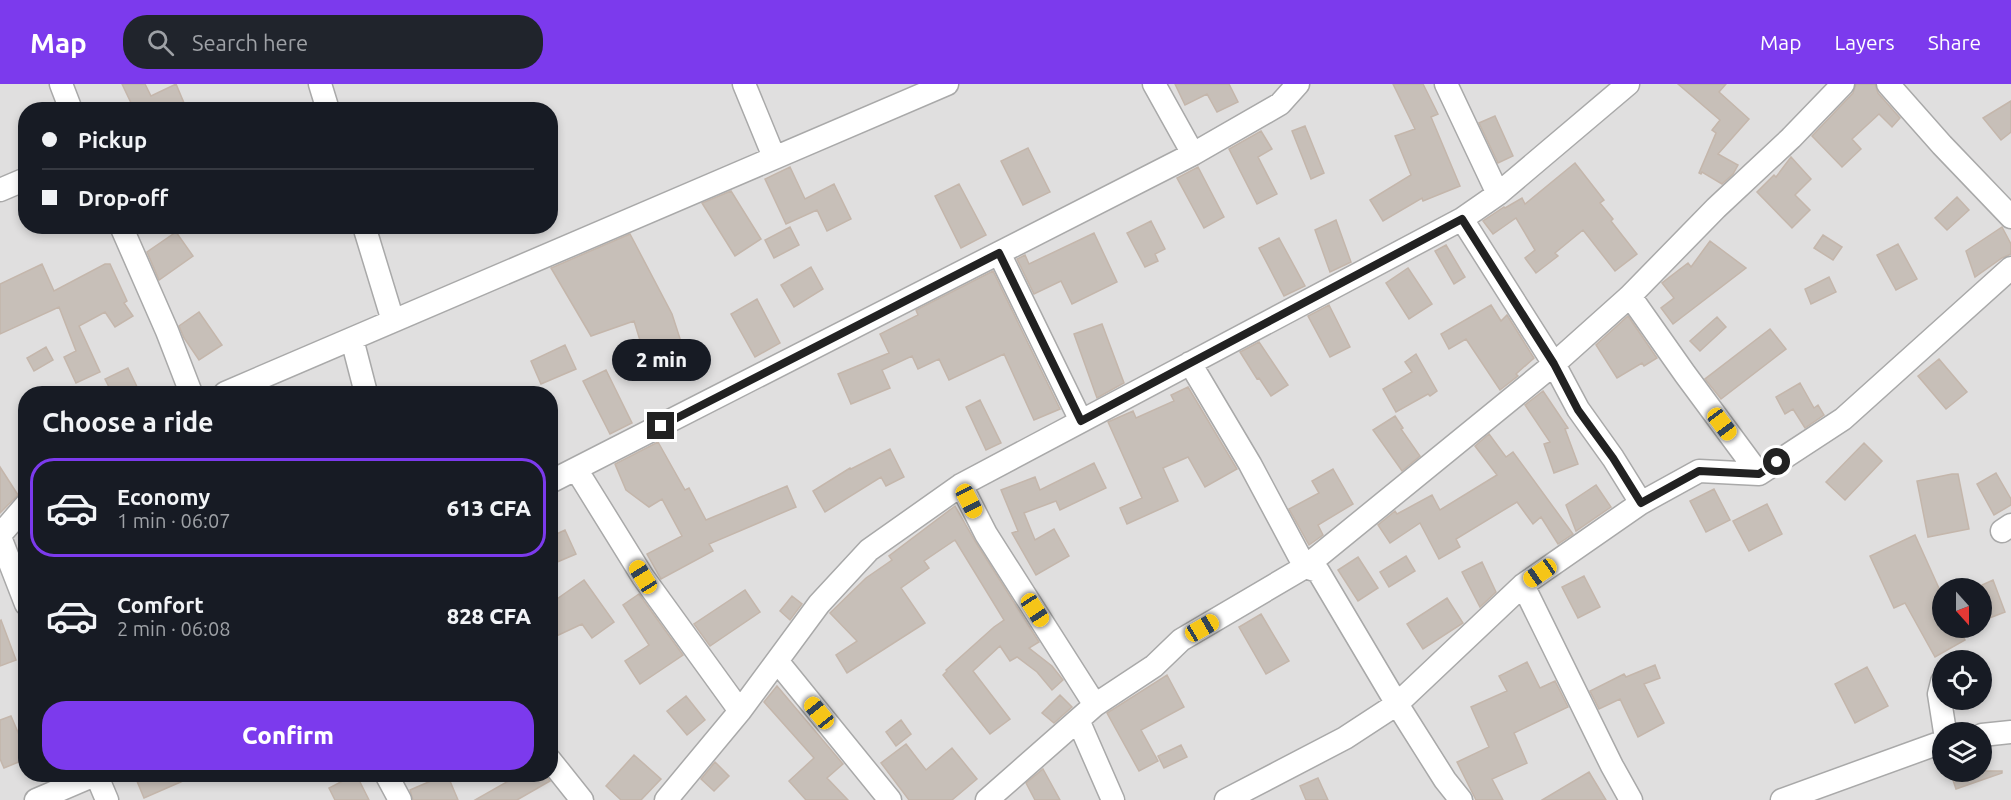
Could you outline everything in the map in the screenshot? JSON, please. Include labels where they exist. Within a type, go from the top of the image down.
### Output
[{"type":"street","points":[[61,84],[68,102]]},
{"type":"street","points":[[320,84],[326,102]]},
{"type":"street","points":[[744,84],[774,157]]},
{"type":"street","points":[[241,386],[947,84]]},
{"type":"street","points":[[1155,84],[1193,154]]},
{"type":"street","points":[[558,478],[1193,154],[1280,104],[1298,84]]},
{"type":"street","points":[[1446,84],[1498,194]]},
{"type":"street","points":[[666,800],[740,711],[819,603],[869,550],[961,484],[1462,219],[1498,194],[1628,84]]},
{"type":"street","points":[[987,800],[1095,705],[1154,666],[1181,640],[1305,567],[1554,364],[1630,296],[1843,84]]},
{"type":"street","points":[[1888,84],[2011,217]]},
{"type":"street","points":[[0,190],[18,182]]},
{"type":"street","points":[[1462,219],[1554,364],[1578,410],[1613,458],[1641,503]]},
{"type":"street","points":[[125,234],[188,386]]},
{"type":"street","points":[[366,234],[393,321]]},
{"type":"street","points":[[999,253],[1081,421]]},
{"type":"street","points":[[1226,800],[1345,738],[1397,704],[1523,585],[1641,503],[1699,471],[1759,474],[1843,419],[2011,268]]},
{"type":"street","points":[[1630,296],[1759,474]]},
{"type":"street","points":[[352,339],[364,386]]},
{"type":"street","points":[[1190,363],[1250,464],[1305,567],[1318,571],[1397,704],[1445,780],[1461,800]]},
{"type":"street","points":[[576,469],[643,577],[740,711]]},
{"type":"street","points":[[961,484],[986,534],[1095,705]]},
{"type":"street","points":[[18,515],[0,536],[7,580],[18,594]]},
{"type":"street","points":[[1523,585],[1631,800]]},
{"type":"street","points":[[777,661],[890,800]]},
{"type":"street","points":[[1078,720],[1113,800]]},
{"type":"street","points":[[1992,734],[2011,732]]},
{"type":"street","points":[[1782,800],[1932,746]]},
{"type":"street","points":[[558,770],[582,800]]},
{"type":"street","points":[[36,800],[78,782]]},
{"type":"street","points":[[100,782],[107,800]]},
{"type":"street","points":[[390,782],[400,800]]},
{"type":"shaded area","points":[[0,84],[2011,84],[2011,800],[0,800]]},
{"type":"building","points":[[122,84],[145,84],[151,96],[176,84],[184,102],[131,102]]},
{"type":"building","points":[[1175,84],[1229,84],[1238,102],[1217,112],[1207,94],[1185,105]]},
{"type":"building","points":[[1393,84],[1423,84],[1438,114],[1431,117],[1460,186],[1423,201],[1422,198],[1383,221],[1370,200],[1411,175],[1395,136],[1415,129]]},
{"type":"building","points":[[1678,84],[1726,84],[1719,92],[1749,119],[1718,154],[1738,165],[1733,174],[1722,184],[1702,172],[1699,173],[1716,133],[1712,130],[1720,120]]},
{"type":"building","points":[[1856,84],[1875,84],[1878,93],[1900,118],[1892,127],[1879,114],[1852,139],[1861,149],[1842,167],[1812,136],[1853,93]]},
{"type":"building","points":[[2011,101],[2011,132],[2001,140],[1983,118]]},
{"type":"building","points":[[1495,116],[1513,156],[1498,163],[1479,123]]},
{"type":"building","points":[[1305,126],[1324,173],[1311,179],[1292,131]]},
{"type":"building","points":[[1261,131],[1272,149],[1258,157],[1277,194],[1257,204],[1229,149]]},
{"type":"building","points":[[1028,148],[1050,192],[1023,205],[1001,161]]},
{"type":"building","points":[[1791,157],[1811,179],[1795,195],[1810,210],[1792,228],[1757,192],[1774,175],[1776,177]]},
{"type":"building","points":[[1575,163],[1604,200],[1600,203],[1613,219],[1611,221],[1637,254],[1615,271],[1583,230],[1555,253],[1558,256],[1536,273],[1525,258],[1535,250],[1516,218],[1493,234],[1483,221],[1522,198],[1525,204]]},
{"type":"building","points":[[790,167],[805,199],[834,184],[851,219],[827,231],[817,210],[786,224],[765,179]]},
{"type":"building","points":[[1198,167],[1224,217],[1204,228],[1177,178]]},
{"type":"building","points":[[959,184],[986,235],[961,248],[935,196]]},
{"type":"building","points":[[731,191],[761,239],[735,256],[702,203]]},
{"type":"building","points":[[1957,197],[1969,210],[1947,230],[1935,218]]},
{"type":"building","points":[[1336,220],[1351,262],[1330,272],[1315,230]]},
{"type":"building","points":[[1151,221],[1165,249],[1155,254],[1158,261],[1145,267],[1127,233]]},
{"type":"building","points":[[790,227],[799,245],[774,258],[765,240]]},
{"type":"building","points":[[2002,227],[2011,244],[2011,254],[1975,277],[1966,251]]},
{"type":"building","points":[[1094,233],[1117,282],[1072,304],[1061,281],[1034,294],[1017,259],[1025,255],[1029,264]]},
{"type":"building","points":[[173,234],[177,234],[193,256],[159,280],[147,252]]},
{"type":"building","points":[[630,234],[672,314],[685,354],[648,366],[634,321],[591,336],[551,268]]},
{"type":"building","points":[[1823,235],[1842,247],[1833,260],[1814,248]]},
{"type":"building","points":[[1279,238],[1305,286],[1284,296],[1259,248]]},
{"type":"building","points":[[1710,241],[1746,268],[1673,324],[1661,308],[1674,298],[1662,283],[1688,263],[1691,267]]},
{"type":"building","points":[[1898,244],[1917,279],[1896,290],[1877,255]]},
{"type":"building","points":[[1446,245],[1465,277],[1454,284],[1435,251]]},
{"type":"building","points":[[42,264],[54,291],[105,264],[110,264],[127,301],[124,303],[133,316],[115,327],[105,312],[79,326],[100,372],[76,383],[64,357],[76,351],[59,307],[0,334],[0,284]]},
{"type":"building","points":[[811,267],[823,289],[794,307],[781,285]]},
{"type":"building","points":[[1408,268],[1432,304],[1409,319],[1386,283]]},
{"type":"building","points":[[993,271],[1060,409],[1034,420],[1004,354],[949,380],[939,359],[918,369],[912,356],[882,370],[890,388],[851,404],[838,374],[889,353],[880,334],[918,315],[916,310]]},
{"type":"building","points":[[1829,277],[1836,292],[1811,304],[1805,289]]},
{"type":"building","points":[[757,299],[780,343],[755,357],[731,314]]},
{"type":"building","points":[[1329,305],[1350,347],[1330,357],[1308,316]]},
{"type":"building","points":[[1491,305],[1501,321],[1507,315],[1534,358],[1516,374],[1518,376],[1500,390],[1466,339],[1449,349],[1441,334]]},
{"type":"building","points":[[199,312],[222,345],[199,360],[179,326]]},
{"type":"building","points":[[1628,316],[1657,358],[1644,366],[1642,363],[1617,378],[1596,345]]},
{"type":"building","points":[[1717,317],[1726,327],[1700,351],[1690,341]]},
{"type":"building","points":[[1102,324],[1124,383],[1097,398],[1074,334]]},
{"type":"building","points":[[1770,329],[1786,349],[1721,399],[1705,379]]},
{"type":"building","points":[[1259,342],[1288,385],[1271,396],[1240,352]]},
{"type":"building","points":[[565,345],[576,369],[541,384],[531,361]]},
{"type":"building","points":[[46,347],[53,360],[34,371],[27,358]]},
{"type":"building","points":[[1416,354],[1437,391],[1396,412],[1383,389],[1412,372],[1405,362]]},
{"type":"building","points":[[1939,359],[1967,392],[1946,409],[1918,376]]},
{"type":"building","points":[[128,368],[137,386],[108,386],[105,379]]},
{"type":"building","points":[[606,370],[632,423],[610,434],[583,381]]},
{"type":"building","points":[[1800,383],[1814,408],[1818,405],[1824,415],[1805,428],[1793,409],[1785,414],[1776,397]]},
{"type":"building","points":[[1188,387],[1237,469],[1205,487],[1188,457],[1163,468],[1178,501],[1127,524],[1120,508],[1142,498],[1108,422],[1133,411],[1136,418],[1174,401],[1171,395]]},
{"type":"building","points":[[1543,391],[1568,428],[1565,429],[1578,464],[1554,473],[1544,444],[1550,442],[1525,405]]},
{"type":"building","points":[[980,400],[1001,443],[986,450],[966,407]]},
{"type":"building","points":[[1395,416],[1403,428],[1401,429],[1420,456],[1402,471],[1373,430]]},
{"type":"building","points":[[1489,434],[1506,457],[1513,452],[1573,534],[1558,544],[1541,517],[1533,524],[1517,502],[1456,539],[1460,547],[1439,559],[1420,523],[1390,543],[1378,525],[1395,511],[1397,514],[1432,495],[1440,510],[1497,475],[1475,446]]},
{"type":"building","points":[[658,442],[685,490],[689,488],[706,520],[787,486],[796,507],[709,544],[713,551],[661,579],[647,554],[682,536],[662,499],[649,507],[626,490],[615,464]]},
{"type":"building","points":[[1864,443],[1882,461],[1845,500],[1826,482]]},
{"type":"building","points":[[890,449],[904,477],[886,486],[881,477],[825,512],[813,491],[850,468]]},
{"type":"building","points":[[1094,463],[1106,488],[1060,510],[1056,501],[1024,513],[1035,540],[1054,529],[1069,556],[1036,575],[1012,533],[1018,531],[1001,490],[1035,477],[1040,490]]},
{"type":"building","points":[[0,467],[18,495],[0,513]]},
{"type":"building","points":[[1333,469],[1353,504],[1318,525],[1323,535],[1309,545],[1289,509],[1319,493],[1312,481]]},
{"type":"building","points":[[1996,473],[2011,499],[2011,505],[1994,515],[1977,484]]},
{"type":"building","points":[[1958,474],[1969,529],[1928,537],[1917,481]]},
{"type":"building","points":[[1596,485],[1611,507],[1576,531],[1566,505]]},
{"type":"building","points":[[1714,489],[1730,520],[1706,532],[1690,501]]},
{"type":"building","points":[[1767,504],[1782,534],[1749,551],[1733,521]]},
{"type":"building","points":[[955,506],[1039,642],[1029,648],[1052,666],[1063,680],[1052,690],[1037,672],[1017,657],[1010,661],[1000,646],[973,671],[1010,719],[990,734],[943,675],[1004,620],[955,540],[924,561],[929,568],[901,588],[925,623],[847,673],[836,655],[857,641],[830,613],[866,578],[892,560],[889,556]]},
{"type":"building","points":[[565,530],[576,554],[558,562],[558,533]]},
{"type":"building","points":[[1915,535],[1934,578],[1932,578],[1932,638],[1964,638],[1965,640],[1947,650],[1932,652],[1905,603],[1894,608],[1870,556]]},
{"type":"building","points":[[1406,556],[1415,571],[1389,587],[1380,572]]},
{"type":"building","points":[[1358,557],[1378,588],[1358,601],[1338,570]]},
{"type":"building","points":[[1482,562],[1496,592],[1480,607],[1462,572]]},
{"type":"building","points":[[1584,576],[1600,607],[1578,618],[1562,587]]},
{"type":"building","points":[[584,580],[614,622],[592,638],[582,624],[558,635],[558,598]]},
{"type":"building","points":[[1992,580],[2005,612],[1992,617]]},
{"type":"building","points":[[745,590],[760,612],[710,646],[694,624]]},
{"type":"building","points":[[639,594],[683,655],[640,684],[625,661],[649,645],[623,605]]},
{"type":"building","points":[[792,596],[802,604],[790,620],[780,611]]},
{"type":"building","points":[[1447,598],[1463,623],[1423,649],[1407,624]]},
{"type":"building","points":[[1261,614],[1289,661],[1266,674],[1239,627]]},
{"type":"building","points":[[0,621],[16,660],[0,666]]},
{"type":"building","points":[[1527,662],[1540,688],[1555,681],[1568,707],[1514,733],[1527,763],[1492,779],[1503,800],[1476,800],[1457,762],[1489,747],[1471,707],[1507,691],[1499,676]]},
{"type":"building","points":[[1655,665],[1660,678],[1644,684],[1664,723],[1638,737],[1620,699],[1599,709],[1590,691],[1624,674],[1626,677]]},
{"type":"building","points":[[1867,667],[1888,706],[1855,723],[1835,684]]},
{"type":"building","points":[[1167,675],[1184,707],[1141,730],[1158,761],[1139,771],[1107,713]]},
{"type":"building","points":[[777,686],[843,764],[827,778],[848,800],[806,800],[789,781],[814,758],[764,702]]},
{"type":"building","points":[[1060,695],[1072,707],[1054,723],[1042,713]]},
{"type":"building","points":[[686,696],[705,720],[687,735],[667,711]]},
{"type":"building","points":[[11,716],[18,732],[18,762],[4,768],[0,759],[0,720]]},
{"type":"building","points":[[901,720],[911,734],[896,746],[886,732]]},
{"type":"building","points":[[906,744],[926,770],[952,748],[977,779],[952,800],[909,800],[881,763]]},
{"type":"building","points":[[1181,745],[1187,757],[1164,768],[1158,756]]},
{"type":"building","points":[[634,755],[661,779],[641,800],[621,800],[606,786]]},
{"type":"building","points":[[715,762],[729,776],[714,791],[701,779]]},
{"type":"building","points":[[1043,769],[1060,800],[1035,800],[1026,783]]},
{"type":"building","points":[[1992,771],[2002,771],[1992,776]]},
{"type":"building","points":[[1589,772],[1606,800],[1542,800]]},
{"type":"building","points":[[1318,778],[1328,800],[1306,800],[1300,786]]},
{"type":"building","points":[[137,782],[181,782],[144,798]]},
{"type":"building","points":[[341,782],[360,782],[369,800],[335,800],[329,788]]},
{"type":"building","points":[[428,782],[450,782],[458,800],[413,800],[410,790]]},
{"type":"building","points":[[507,782],[548,782],[517,800],[475,800]]},
{"type":"building","points":[[1954,782],[1976,782],[1956,789]]},
{"type":"route","points":[[661,426],[999,253],[1081,421],[1462,219],[1554,364],[1578,410],[1613,458],[1641,503],[1699,471],[1759,474],[1777,462]]}]
